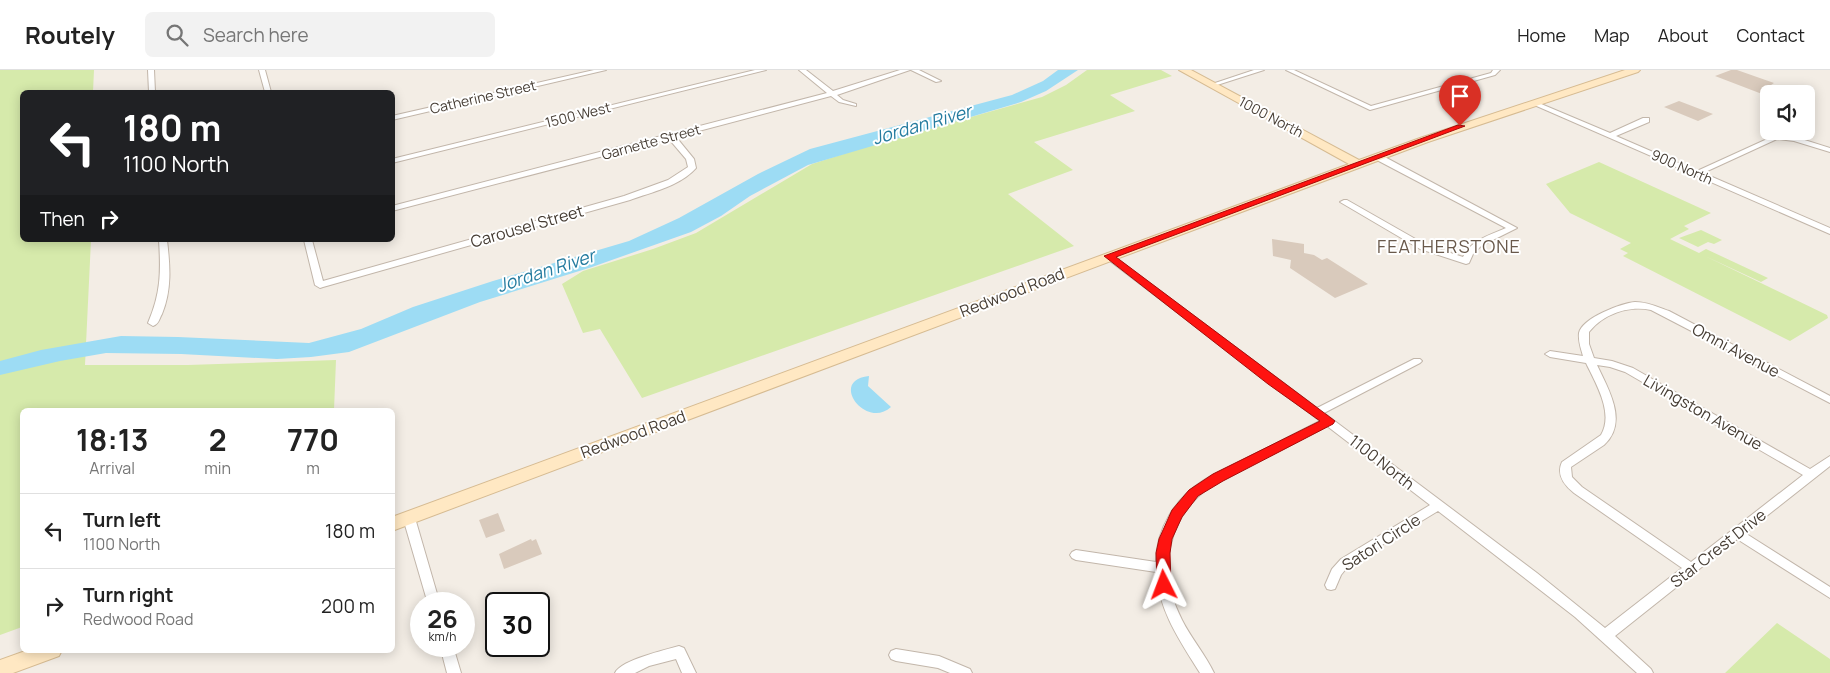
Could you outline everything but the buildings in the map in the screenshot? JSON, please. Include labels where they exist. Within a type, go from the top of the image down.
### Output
[{"type":"main road","name":"1000 North","points":[[1184,70],[1358,164]]},
{"type":"main road","name":"Redwood Road","points":[[401,521],[1460,126],[1634,70]]},
{"type":"main road","points":[[8,669],[45,653]]},
{"type":"street","points":[[151,70],[152,90]]},
{"type":"street","points":[[262,70],[267,90]]},
{"type":"street","name":"Catherine Street","points":[[395,117],[603,70]]},
{"type":"street","name":"1500 West","points":[[395,159],[763,70]]},
{"type":"street","points":[[802,70],[841,101],[854,105]]},
{"type":"street","name":"Garnette Street","points":[[395,208],[876,82],[907,70]]},
{"type":"street","points":[[914,70],[938,80]]},
{"type":"street","points":[[1212,85],[1261,70]]},
{"type":"street","points":[[1289,70],[1370,108],[1493,74],[1497,70]]},
{"type":"street","name":"900 North","points":[[1534,103],[1830,231]]},
{"type":"street","points":[[1609,136],[1646,120]]},
{"type":"street","name":"Carousel Street","points":[[309,242],[320,285],[627,198],[662,184],[692,168],[690,159],[670,136]]},
{"type":"street","points":[[1696,174],[1776,137],[1795,139],[1830,150]]},
{"type":"street","points":[[1344,202],[1423,247],[1466,261],[1468,252],[1475,246],[1513,228],[1378,157]]},
{"type":"street","points":[[153,322],[162,304],[166,286],[163,242]]},
{"type":"street","name":"1100 North","points":[[1109,256],[1272,381],[1318,412],[1606,635],[1646,673]]},
{"type":"street","name":"Omni Avenue","points":[[1590,360],[1583,338],[1588,327],[1624,306],[1641,304],[1666,313],[1830,400]]},
{"type":"street","name":"Livingston Avenue","points":[[1550,354],[1612,364],[1629,370],[1811,475]]},
{"type":"street","points":[[1590,360],[1611,410],[1613,424],[1610,431],[1600,442],[1566,465],[1564,469],[1566,478],[1581,492],[1692,568]]},
{"type":"street","points":[[1318,412],[1417,361]]},
{"type":"street","points":[[1207,673],[1174,617],[1168,601],[1162,568],[1163,553],[1170,526],[1184,503],[1194,493],[1218,477],[1329,421]]},
{"type":"street","name":"Star Crest Drive","points":[[1606,635],[1830,460]]},
{"type":"street","name":"Satori Circle","points":[[1331,586],[1336,572],[1345,562],[1439,506]]},
{"type":"street","points":[[401,521],[429,592]]},
{"type":"street","points":[[1736,533],[1830,593]]},
{"type":"street","points":[[1076,556],[1162,568]]},
{"type":"street","points":[[622,673],[646,661],[679,652],[689,673]]},
{"type":"street","points":[[896,656],[939,662],[964,673]]},
{"type":"street","points":[[449,657],[454,673]]},
{"type":"green space","points":[[0,70],[94,70],[93,90],[20,90],[20,242],[91,242],[85,365],[188,365],[336,360],[334,408],[20,408],[20,628],[0,635]]},
{"type":"green space","points":[[1087,70],[1161,70],[1172,76],[1110,95],[1135,111],[1034,142],[1073,170],[1008,194],[1074,246],[642,398],[600,329],[583,333],[562,284],[583,271],[696,233],[812,164],[875,144],[1042,97],[1066,85]]},
{"type":"green space","points":[[1599,162],[1711,213],[1684,226],[1689,229],[1670,239],[1699,253],[1706,249],[1768,278],[1761,282],[1705,256],[1827,315],[1828,318],[1790,341],[1623,256],[1628,253],[1620,249],[1631,243],[1570,213],[1546,184]]},
{"type":"green space","points":[[1701,230],[1722,240],[1714,244],[1708,242],[1698,247],[1679,238]]},
{"type":"green space","points":[[1777,623],[1830,659],[1830,673],[1725,673]]},
{"type":"water","name":"Jordan River","points":[[1058,70],[1078,70],[1046,91],[1021,102],[808,165],[750,196],[721,216],[691,232],[592,267],[480,302],[349,352],[277,359],[181,354],[106,353],[60,361],[0,375],[0,361],[41,350],[121,336],[309,343],[361,329],[413,307],[629,241],[679,218],[758,174],[810,149],[1012,95],[1043,81]]},
{"type":"water","points":[[869,376],[868,386],[891,407],[881,412],[871,412],[855,402],[851,394],[852,386],[857,379]]},
{"type":"district","name":"FEATHERSTONE","points":[[1449,247]]},
{"type":"route","points":[[1164,585],[1163,553],[1170,526],[1176,514],[1194,493],[1218,477],[1329,421],[1272,381],[1109,256],[1460,126]]}]
